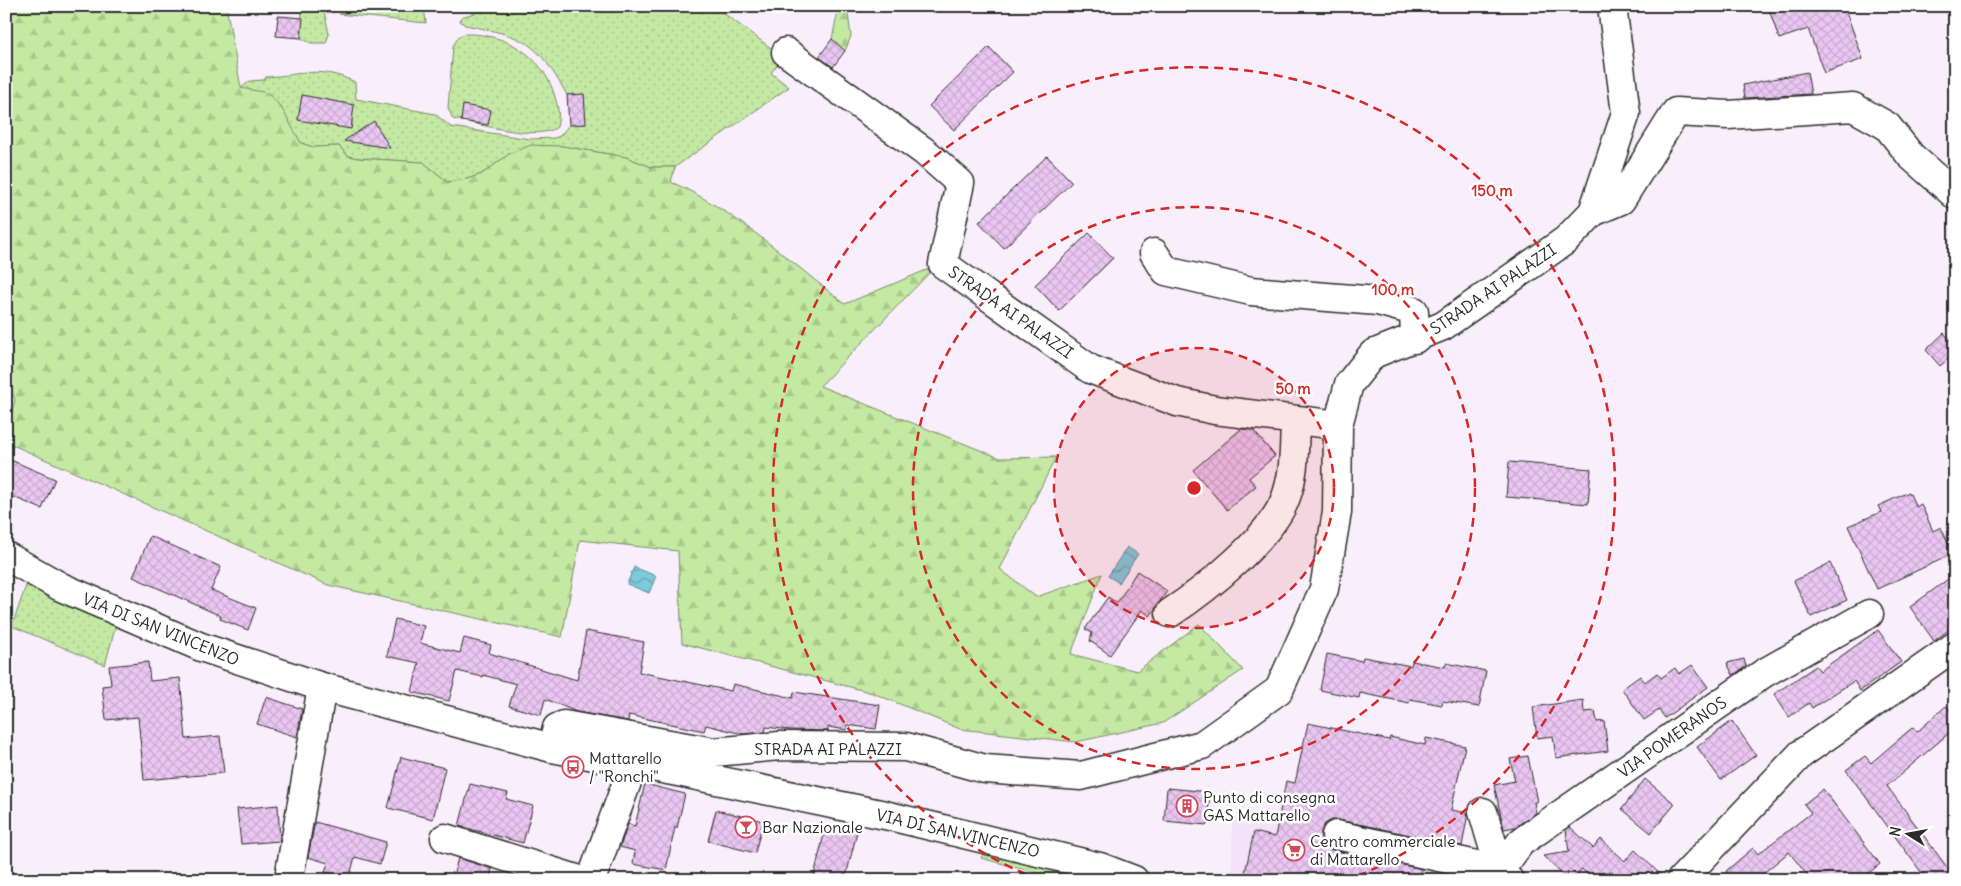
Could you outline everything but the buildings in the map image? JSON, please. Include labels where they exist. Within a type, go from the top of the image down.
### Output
[{"type":"street","name":"STRADA AI PALAZZI","points":[[1593,212],[1626,113],[1612,6]]},
{"type":"street","name":"STRADA AI PALAZZI","points":[[786,52],[925,152],[960,183],[943,264],[1090,369],[1177,402],[1215,410],[1338,425]]},
{"type":"street","name":"STRADA AI PALAZZI","points":[[586,742],[602,731],[714,752],[780,746],[906,747],[986,769],[1081,776],[1202,745],[1279,690],[1324,589],[1337,512],[1338,425],[1349,384],[1373,354],[1415,339],[1443,326],[1538,262],[1566,240],[1593,212],[1621,200],[1676,112],[1728,115],[1853,107],[1887,126],[1910,156],[1955,194]]},
{"type":"street","points":[[1154,252],[1166,271],[1242,289],[1378,301],[1414,311],[1415,339]]},
{"type":"street","points":[[1170,614],[1227,571],[1270,524],[1286,499],[1294,469],[1295,420]]},
{"type":"street","name":"VIA DI SAN VINCENZO","points":[[6,556],[61,588],[137,620],[219,653],[322,687],[586,742],[634,763],[885,815],[1100,867],[1134,880]]},
{"type":"street","name":"VIA POMERANOS","points":[[1505,875],[1521,842],[1764,673],[1869,614]]},
{"type":"street","points":[[1681,880],[1801,754],[1955,646]]},
{"type":"street","points":[[290,872],[322,687]]},
{"type":"street","points":[[591,880],[634,763]]},
{"type":"street","points":[[1483,812],[1505,875]]},
{"type":"street","points":[[1336,835],[1505,875]]},
{"type":"street","points":[[445,838],[580,880]]},
{"type":"shaded area","points":[[1232,816],[1325,835],[1458,870],[1474,880],[1232,880]]},
{"type":"green space","points":[[6,6],[226,6],[241,88],[268,93],[281,107],[301,143],[313,147],[339,146],[348,156],[358,158],[423,162],[448,182],[482,174],[509,154],[531,145],[562,146],[626,157],[651,167],[675,167],[671,182],[694,193],[739,221],[845,304],[936,266],[820,386],[1000,458],[1056,457],[1000,569],[1036,597],[1102,574],[1071,654],[1137,671],[1199,624],[1243,670],[1163,723],[1076,742],[960,729],[873,693],[682,643],[678,551],[580,540],[562,637],[328,585],[6,442],[6,431],[15,400],[6,375]]},
{"type":"green space","points":[[302,6],[323,6],[329,34],[326,43],[311,43],[301,38]]},
{"type":"green space","points":[[387,6],[424,7],[426,23],[339,14]]},
{"type":"green space","points":[[488,6],[714,6],[783,57],[771,73],[789,87],[675,167],[651,167],[626,157],[562,146],[509,154],[482,174],[448,182],[423,162],[358,158],[348,156],[339,146],[313,147],[301,143],[281,108],[241,88],[250,81],[264,80],[266,77],[321,72],[355,82],[356,99],[435,114],[451,127],[530,139],[554,138],[560,136],[569,125],[585,124],[584,95],[567,95],[547,63],[537,52],[516,38],[465,25],[460,21],[461,17],[485,10]]},
{"type":"green space","points":[[832,6],[847,6],[851,36],[845,51],[832,39],[838,11]]},
{"type":"green space","points":[[465,34],[495,38],[509,43],[532,59],[550,82],[558,112],[557,127],[536,133],[522,132],[453,119],[448,108],[453,46],[459,36]]},
{"type":"green space","points":[[28,580],[116,625],[105,665],[12,626]]},
{"type":"green space","points":[[984,852],[1097,880],[1063,880],[981,858]]},
{"type":"water","points":[[1127,547],[1138,554],[1119,583],[1108,576]]},
{"type":"water","points":[[634,567],[656,576],[649,593],[627,584]]},
{"type":"place","name":"Mattarello / \"Ronchi\"","points":[[573,767]]},
{"type":"place","name":"Punto di consegna GAS Mattarello","points":[[1187,806]]},
{"type":"place","name":"Bar Nazionale","points":[[746,827]]},
{"type":"place","name":"Centro commerciale di Mattarello","points":[[1294,850]]}]
